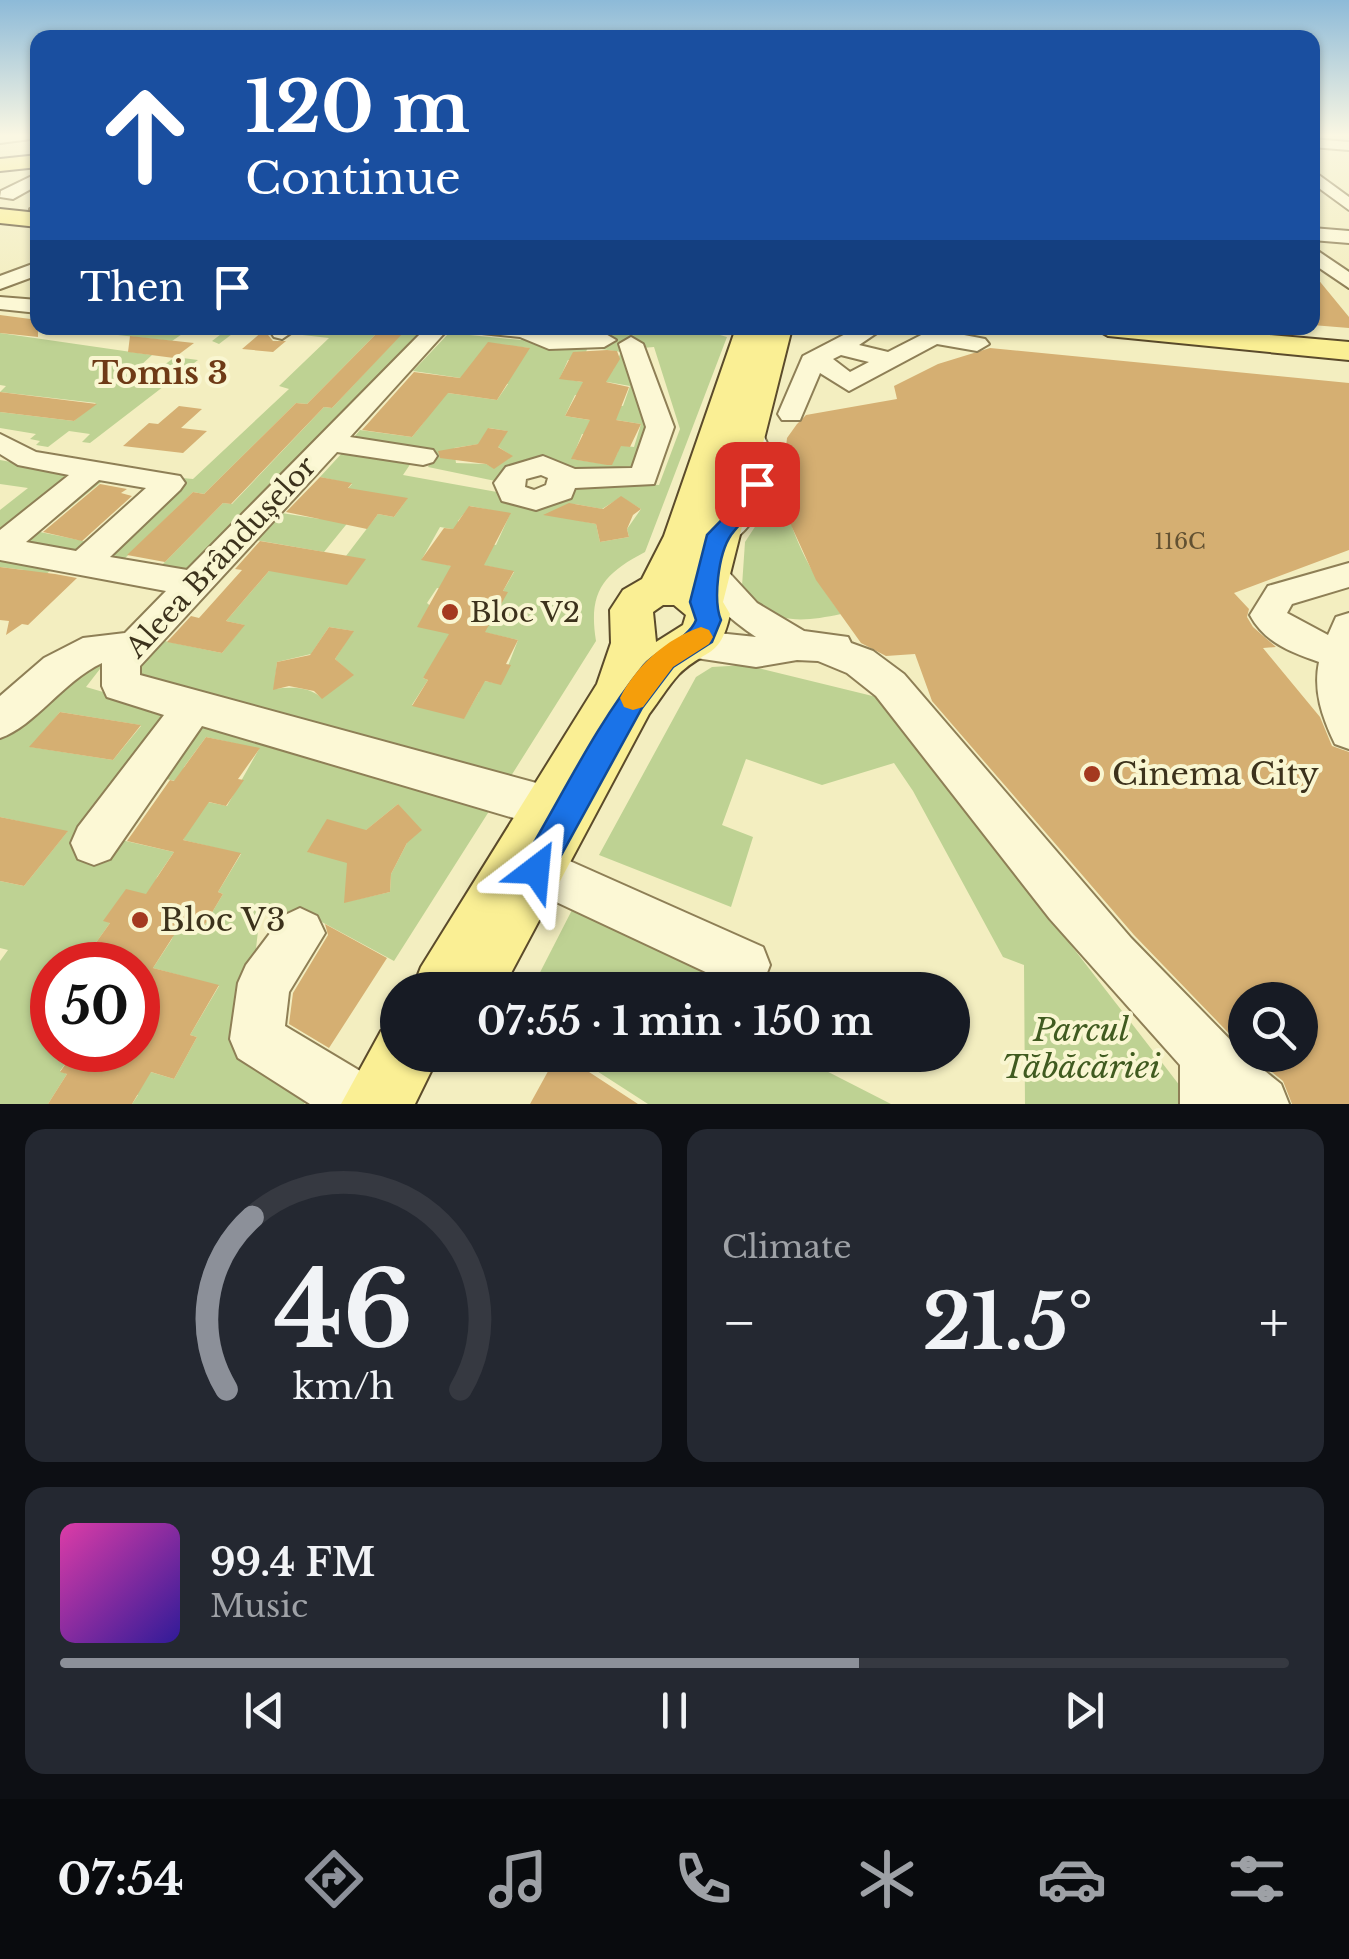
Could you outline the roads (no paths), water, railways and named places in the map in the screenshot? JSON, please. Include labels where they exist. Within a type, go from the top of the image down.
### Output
[{"type":"main road","points":[[2,207],[30,213]]},
{"type":"main road","points":[[1181,335],[1349,351]]},
{"type":"main road","points":[[1263,335],[1349,343]]},
{"type":"main road","points":[[478,972],[632,700],[664,660],[688,606],[749,432],[818,337]]},
{"type":"main road","points":[[455,972],[616,697],[688,606],[684,536],[818,337]]},
{"type":"main road","points":[[376,1104],[395,1072]]},
{"type":"main road","points":[[404,1104],[422,1072]]},
{"type":"street","points":[[2,207],[29,186]]},
{"type":"street","points":[[1323,186],[1344,207]]},
{"type":"street","points":[[1320,235],[1349,237]]},
{"type":"street","points":[[1320,259],[1349,282]]},
{"type":"street","points":[[0,303],[30,306]]},
{"type":"street","name":"Aleea Brândușelor","points":[[431,335],[121,661],[122,686],[551,808]]},
{"type":"street","points":[[477,482],[510,489],[516,473],[532,466],[552,466],[564,478],[644,477],[660,427],[620,335],[549,342],[537,335]]},
{"type":"street","points":[[923,335],[977,344]]},
{"type":"street","points":[[818,337],[930,337]]},
{"type":"street","points":[[818,337],[849,383],[930,337]]},
{"type":"street","points":[[791,414],[818,337]]},
{"type":"street","points":[[893,359],[924,371]]},
{"type":"street","points":[[0,442],[28,459],[170,483],[82,564]]},
{"type":"street","points":[[330,442],[423,456]]},
{"type":"street","points":[[0,548],[93,470]]},
{"type":"street","points":[[0,548],[195,584]]},
{"type":"street","points":[[1349,575],[1280,595],[1268,614],[1278,629],[1310,645],[1344,640],[1334,694],[1349,732]]},
{"type":"street","points":[[688,606],[732,602],[860,662],[890,686],[1146,995],[1207,1081],[1261,1104]]},
{"type":"street","points":[[688,606],[767,652],[823,643]]},
{"type":"street","points":[[0,721],[56,669],[96,648],[134,648]]},
{"type":"street","points":[[94,843],[193,707]]},
{"type":"street","points":[[536,870],[746,965]]},
{"type":"street","points":[[300,934],[264,983],[257,1039],[362,1104]]},
{"type":"place","name":"Bloc V2","points":[[450,612]]},
{"type":"place","name":"Cinema City","points":[[1092,774]]},
{"type":"place","name":"Bloc V3","points":[[140,920]]},
{"type":"district","name":"Tomis 3","points":[[160,373]]},
{"type":"park label","name":"Parcul Tăbăcăriei","points":[[1081,1048]]}]
